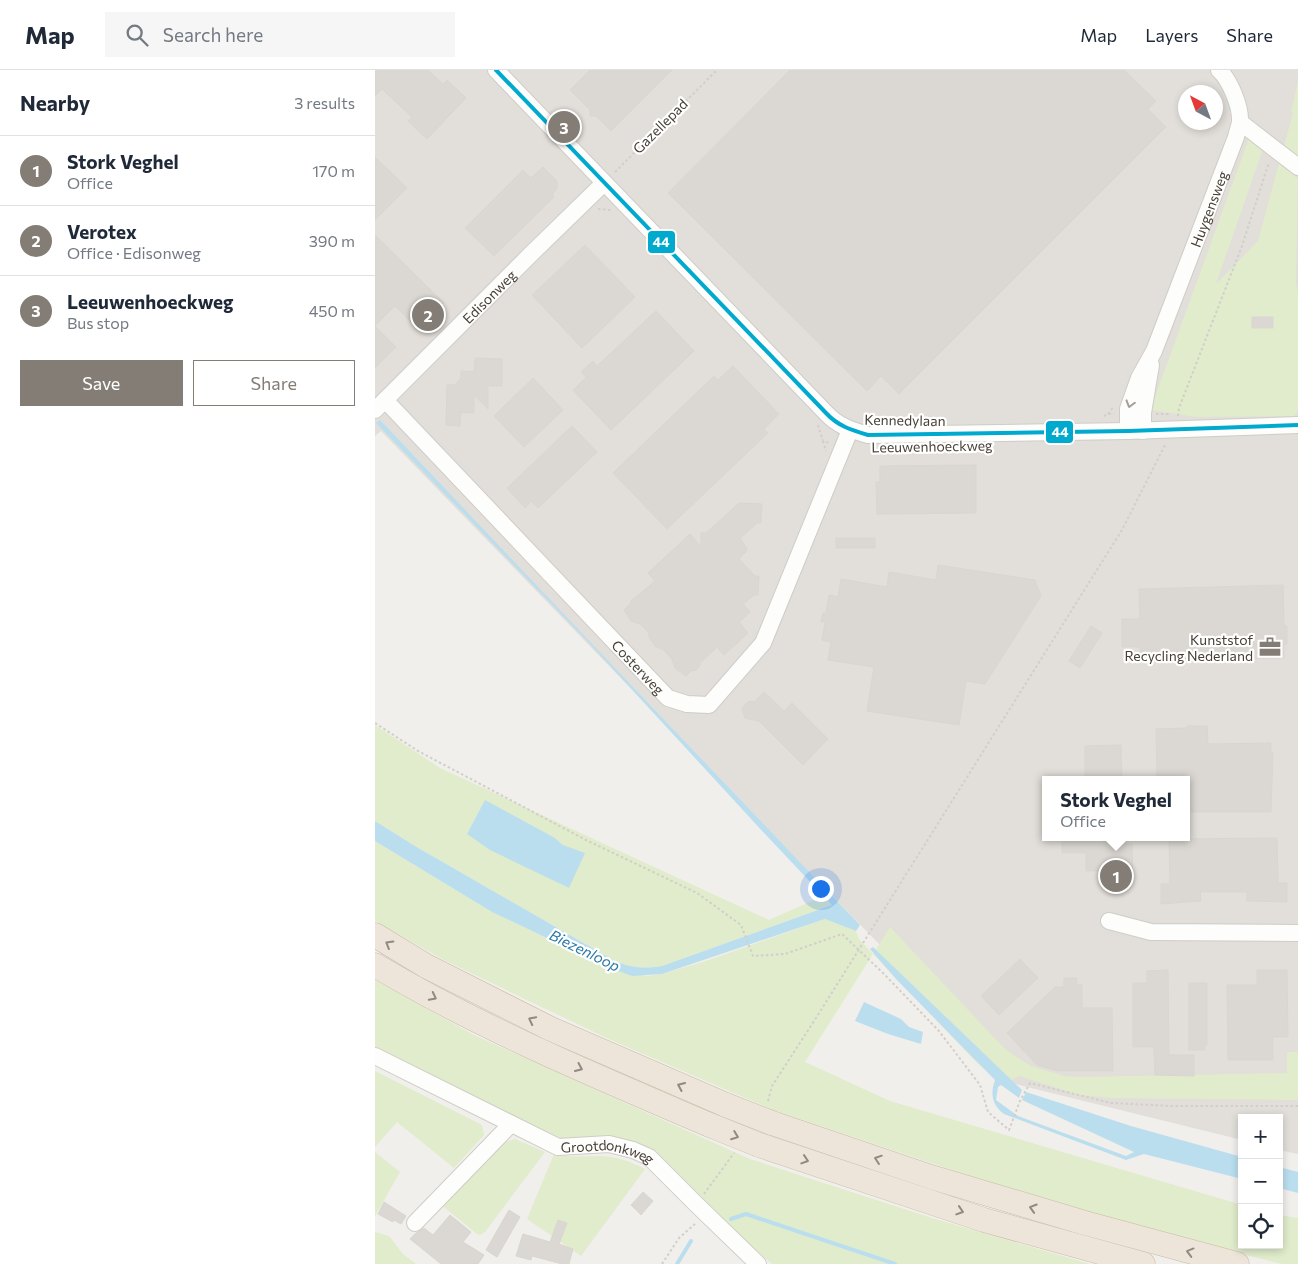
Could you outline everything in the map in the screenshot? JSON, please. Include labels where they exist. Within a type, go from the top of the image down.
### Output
[{"type":"highway","points":[[375,936],[426,966],[551,1029],[726,1105],[768,1114],[940,1180],[1085,1223],[1237,1264]]},
{"type":"highway","points":[[375,965],[539,1051],[759,1145],[984,1220],[1143,1264]]},
{"type":"street","name":"Leeuwenhoeckweg","points":[[496,70],[600,187],[835,422],[850,430],[868,435],[1136,431],[1298,425]]},
{"type":"street","name":"Huygensweg","points":[[1136,431],[1136,413],[1128,408],[1139,378],[1154,350],[1236,137],[1240,122],[1235,96],[1219,70]]},
{"type":"street","points":[[1240,122],[1298,167]]},
{"type":"street","name":"Edisonweg","points":[[380,405],[600,187]]},
{"type":"street","name":"Costerweg","points":[[380,405],[668,698],[687,704],[709,704],[763,643],[850,430]]},
{"type":"street","points":[[1109,921],[1151,932],[1298,933]]},
{"type":"street","name":"Grootdonkweg","points":[[375,1056],[558,1147],[609,1144],[633,1150],[649,1157],[758,1264]]},
{"type":"street","points":[[415,1223],[511,1124]]},
{"type":"path","name":"Gazellepad","points":[[600,187],[717,70]]},
{"type":"path","points":[[1102,418],[1107,414],[1136,413],[1179,416],[1179,408],[1242,246],[1274,148]]},
{"type":"path","points":[[600,187],[614,210]]},
{"type":"path","points":[[817,424],[823,441],[842,448]]},
{"type":"path","points":[[768,1114],[772,1086],[1122,530],[1167,443]]},
{"type":"path","points":[[375,723],[418,751],[586,840],[697,893],[741,925],[753,956],[785,954],[842,934],[939,1031],[980,1085],[988,1112],[1009,1130],[1020,1101],[1030,1083],[1111,1103],[1171,1106],[1298,1106]]},
{"type":"path","points":[[662,1264],[679,1238],[694,1224],[697,1206],[736,1150]]},
{"type":"shaded area","points":[[375,70],[1298,70],[1298,1154],[1283,1151],[1283,1114],[1238,1114],[1238,1139],[1015,1084],[381,431],[375,436]]},
{"type":"green space","points":[[1298,80],[1298,157],[1284,146],[1293,113],[1291,112]]},
{"type":"green space","points":[[1249,138],[1263,149],[1216,284],[1258,241],[1279,163],[1298,179],[1296,284],[1298,291],[1298,411],[1294,416],[1195,417],[1152,410],[1155,397]]},
{"type":"green space","points":[[375,725],[440,768],[769,920],[823,896],[832,905],[662,966],[642,968],[625,965],[613,960],[415,846],[375,821]],"holes":[[[555,838],[563,845],[569,888],[533,870]]]},
{"type":"green space","points":[[375,841],[492,912],[608,967],[647,976],[662,974],[706,961],[825,919],[856,931],[859,939],[873,954],[805,1062],[890,1101],[1238,1204],[1238,1249],[1283,1249],[1283,1216],[1298,1218],[1298,1264],[1282,1264],[1075,1211],[773,1110],[611,1040],[442,959],[375,921]]},
{"type":"green space","points":[[890,927],[1006,1050],[1031,1066],[1064,1076],[1079,1077],[1287,1073],[1287,1052],[1298,1052],[1298,1100],[1113,1098],[1079,1095],[1019,1076],[1013,1079],[1007,1089],[976,1062],[873,954]]},
{"type":"green space","points":[[375,980],[474,1035],[750,1159],[932,1218],[1090,1264],[772,1264],[652,1156],[567,1143],[375,1049]]},
{"type":"green space","points":[[375,1071],[482,1125],[484,1135],[454,1168],[397,1122],[375,1147]]},
{"type":"green space","points":[[515,1139],[545,1152],[485,1232],[480,1235],[477,1234],[440,1204],[500,1144]]},
{"type":"green space","points":[[375,1152],[400,1172],[375,1216]]},
{"type":"green space","points":[[554,1154],[614,1157],[645,1169],[581,1256],[527,1219]]},
{"type":"green space","points":[[375,1232],[389,1236],[403,1254],[416,1264],[375,1264]]},
{"type":"water","name":"Biezenloop","points":[[380,420],[860,925],[856,931],[825,919],[662,974],[632,976],[608,967],[492,912],[375,841],[375,821],[613,960],[637,967],[662,966],[832,905],[589,643],[376,423]]},
{"type":"water","points":[[485,800],[555,838],[563,845],[585,853],[569,888],[490,850],[467,834]]},
{"type":"water","points":[[873,947],[1022,1090],[1019,1098],[1001,1085],[998,1087],[996,1100],[1018,1116],[1126,1156],[1134,1152],[1022,1100],[1026,1092],[1131,1126],[1238,1156],[1238,1178],[1144,1154],[1126,1160],[1004,1114],[997,1107],[993,1099],[995,1080],[896,979],[870,949]]},
{"type":"water","points":[[864,1002],[901,1019],[909,1027],[923,1032],[921,1044],[855,1021]]},
{"type":"water","points":[[1283,1168],[1298,1172],[1298,1193],[1283,1189]]},
{"type":"building","points":[[375,70],[428,70],[443,84],[447,80],[466,98],[427,139],[408,121],[412,117],[382,89],[375,96]]},
{"type":"building","points":[[590,70],[672,70],[611,131],[596,116],[590,116],[590,110],[570,90]]},
{"type":"building","points":[[790,70],[1124,70],[1156,101],[1148,109],[1166,127],[899,394],[881,376],[867,391],[668,193]]},
{"type":"building","points":[[375,157],[407,188],[375,220]]},
{"type":"building","points":[[543,167],[557,181],[557,189],[553,193],[553,198],[494,256],[465,228],[523,170],[531,178]]},
{"type":"building","points":[[375,235],[444,303],[418,329],[395,306],[375,326]]},
{"type":"building","points":[[585,245],[635,297],[582,348],[532,295]]},
{"type":"building","points":[[656,311],[694,351],[611,430],[573,390],[586,377],[581,372],[593,361],[597,366]]},
{"type":"building","points":[[1252,317],[1273,317],[1273,328],[1252,328]]},
{"type":"building","points":[[375,326],[396,347],[375,368]]},
{"type":"building","points":[[475,358],[502,359],[502,386],[488,386],[488,409],[474,395],[474,413],[461,412],[460,426],[446,425],[447,385],[455,385],[461,378],[461,371],[474,372]]},
{"type":"building","points":[[733,366],[779,414],[764,429],[768,433],[667,529],[613,473],[714,376],[718,380]]},
{"type":"building","points":[[533,378],[563,410],[524,447],[494,416]]},
{"type":"building","points":[[572,426],[597,452],[538,508],[531,501],[525,508],[507,488]]},
{"type":"building","points":[[976,465],[976,513],[877,514],[876,482],[880,482],[880,466]]},
{"type":"building","points":[[739,503],[762,504],[761,523],[757,523],[740,538],[747,549],[739,559],[755,576],[759,576],[758,595],[754,595],[743,604],[750,612],[739,622],[748,633],[724,655],[717,647],[700,663],[700,666],[695,671],[692,670],[686,676],[675,668],[672,659],[664,650],[655,646],[649,637],[649,633],[640,624],[631,621],[624,610],[631,601],[655,581],[648,573],[690,534],[701,547],[701,533],[706,533]]},
{"type":"building","points":[[836,538],[875,538],[875,548],[836,548]]},
{"type":"building","points":[[938,565],[1035,580],[1041,596],[985,684],[966,681],[959,725],[867,711],[874,667],[828,660],[831,642],[822,640],[825,622],[821,622],[823,613],[826,613],[829,595],[838,597],[841,579],[887,587],[889,572],[936,580]]},
{"type":"building","points":[[1283,585],[1284,626],[1287,626],[1287,644],[1284,644],[1284,658],[1194,659],[1195,661],[1141,662],[1140,647],[1122,647],[1122,619],[1140,619],[1139,589]]},
{"type":"building","points":[[1091,626],[1102,633],[1080,668],[1069,661]]},
{"type":"building","points":[[764,692],[784,711],[792,703],[828,739],[803,765],[759,721],[745,718],[742,708],[749,701],[754,702]]},
{"type":"building","points":[[1187,726],[1207,726],[1208,744],[1271,743],[1271,753],[1273,753],[1271,812],[1190,812],[1190,776],[1157,776],[1156,729],[1187,728]]},
{"type":"building","points":[[1121,745],[1122,776],[1085,776],[1085,746]]},
{"type":"building","points":[[1277,838],[1278,883],[1287,883],[1287,902],[1247,901],[1247,892],[1200,892],[1201,901],[1161,904],[1161,884],[1170,884],[1169,841],[1190,841],[1190,839]]},
{"type":"building","points":[[1062,841],[1122,841],[1122,844],[1132,844],[1133,881],[1104,882],[1104,871],[1086,871],[1086,853],[1062,853]]},
{"type":"building","points":[[1020,959],[1038,978],[999,1015],[981,996]]},
{"type":"building","points":[[1168,970],[1169,1055],[1194,1055],[1194,1076],[1155,1075],[1154,1047],[1133,1047],[1133,983],[1147,983],[1147,971]]},
{"type":"building","points":[[1257,970],[1287,970],[1288,1037],[1273,1037],[1273,1060],[1228,1060],[1227,985],[1257,985]]},
{"type":"building","points":[[1064,978],[1077,978],[1077,985],[1082,985],[1082,1008],[1112,1008],[1113,1071],[1058,1071],[1037,1065],[1007,1033],[1055,987],[1064,987]]},
{"type":"building","points":[[1189,983],[1207,983],[1207,1045],[1205,1045],[1205,1050],[1189,1050]]},
{"type":"building","points":[[643,1192],[653,1201],[641,1215],[631,1205]]},
{"type":"building","points":[[384,1202],[406,1216],[401,1224],[378,1214]]},
{"type":"building","points":[[509,1210],[520,1217],[497,1257],[486,1250]]},
{"type":"building","points":[[450,1215],[471,1232],[463,1242],[484,1255],[478,1264],[441,1264],[410,1239],[424,1228],[433,1235]]},
{"type":"building","points":[[558,1220],[567,1223],[559,1244],[573,1249],[569,1264],[532,1256],[531,1260],[516,1256],[523,1234],[550,1242]]},
{"type":"waterway","points":[[731,1219],[746,1214],[895,1264]]},
{"type":"waterway","points":[[677,1264],[691,1241]]},
{"type":"transit line","name":"44","points":[[496,70],[826,413],[845,427],[868,435],[1128,431],[1298,425]]},
{"type":"place","name":"Leeuwenhoeckweg","points":[[564,127]]},
{"type":"place","name":"Verotex","points":[[428,315]]},
{"type":"place","name":"Kunststof Recycling Nederland","points":[[1270,647]]},
{"type":"place","name":"Stork Veghel","points":[[1116,876]]}]
